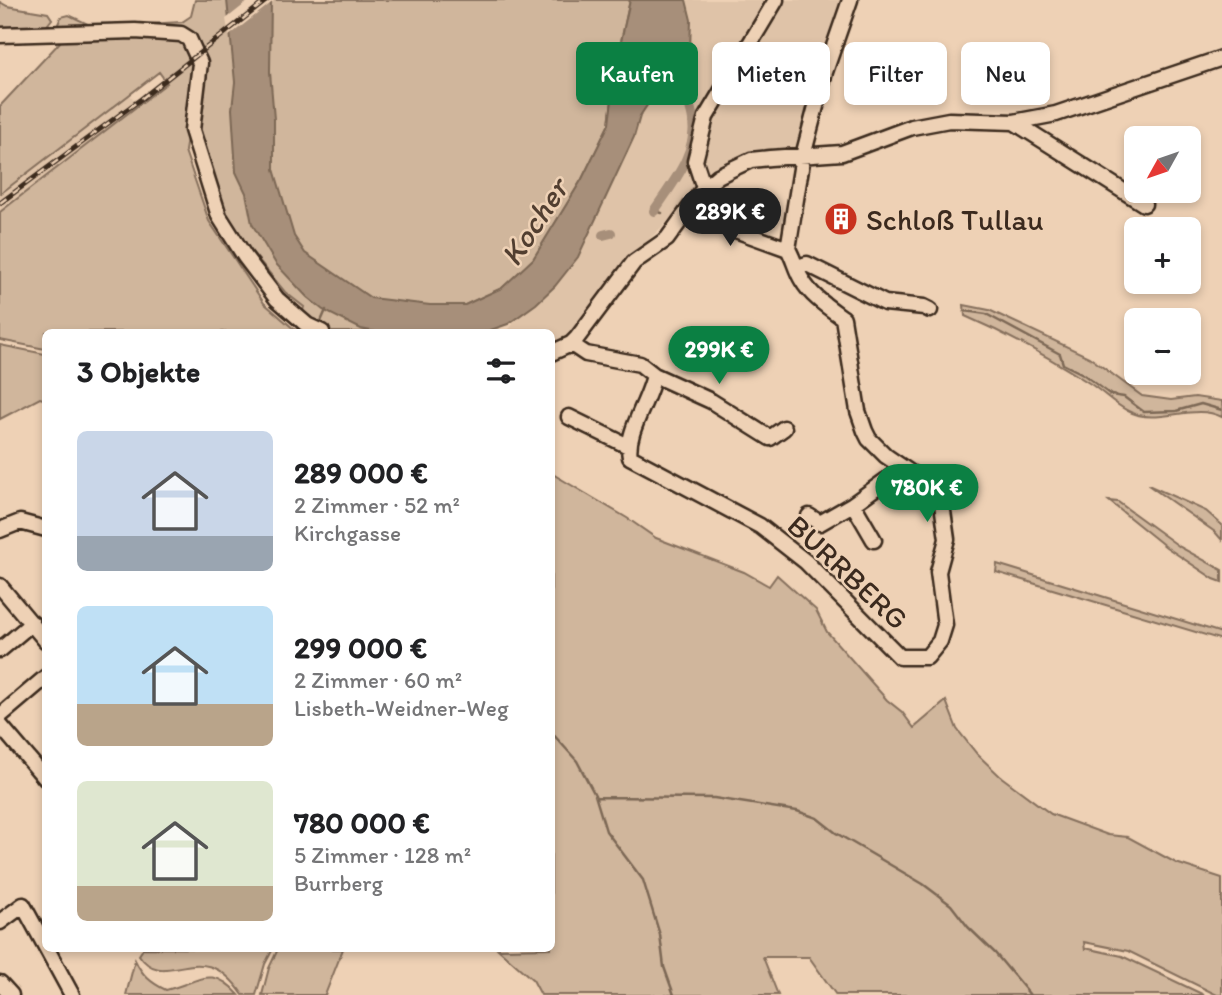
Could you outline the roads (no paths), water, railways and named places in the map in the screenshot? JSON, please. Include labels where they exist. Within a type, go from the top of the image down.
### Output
[{"type":"street","points":[[704,188],[695,161],[706,117],[776,0]]},
{"type":"street","points":[[788,249],[803,156],[825,72],[850,0]]},
{"type":"street","points":[[0,34],[135,31],[181,34],[189,39],[200,63],[192,130],[219,216],[245,257],[277,299],[307,325],[316,329]]},
{"type":"street","points":[[555,351],[571,344],[634,261],[667,239],[704,188],[718,176],[751,160],[842,153],[912,127],[949,120],[1014,122],[1056,114],[1222,58]]},
{"type":"street","points":[[1037,138],[1056,114]]},
{"type":"street","points":[[1014,122],[1144,204]]},
{"type":"street","points":[[688,213],[750,237],[778,244],[788,249],[798,267],[807,264],[885,303],[930,310]]},
{"type":"street","name":"BURRBERG","points":[[569,417],[628,446],[630,457],[769,533],[806,562],[900,657],[927,657],[940,641],[945,625],[938,572],[947,539],[942,505],[933,488],[886,456],[869,439],[862,425],[843,318],[820,302],[801,280],[798,267]]},
{"type":"street","points":[[571,344],[586,354],[640,365],[654,375],[711,401],[770,438],[784,428]]},
{"type":"street","points":[[628,446],[654,375]]},
{"type":"street","name":"BURRBERG","points":[[809,516],[820,523],[853,504],[903,468]]},
{"type":"street","name":"BURRBERG","points":[[853,504],[874,540]]},
{"type":"street","points":[[0,530],[20,522],[42,528]]},
{"type":"street","points":[[0,586],[42,636]]},
{"type":"street","points":[[0,650],[32,624]]},
{"type":"street","points":[[0,716],[42,680]]},
{"type":"street","points":[[0,725],[42,774]]},
{"type":"street","points":[[0,922],[23,905],[42,940]]},
{"type":"street","points":[[49,952],[72,995]]},
{"type":"street","points":[[0,983],[11,995]]},
{"type":"waterway","points":[[654,211],[682,168],[691,145],[693,120],[689,105]]},
{"type":"waterway","points":[[654,211],[662,213]]},
{"type":"waterway","points":[[603,235],[611,233]]},
{"type":"waterway","points":[[319,326],[326,310]]},
{"type":"waterway","points":[[965,311],[986,314],[1060,354],[1063,364],[1083,374],[1111,395],[1124,397],[1144,412],[1176,411],[1201,404],[1222,410]]},
{"type":"waterway","points":[[555,736],[577,761],[595,795],[606,831],[643,880],[660,935],[664,967],[674,995]]},
{"type":"waterway","points":[[596,797],[714,798],[797,811],[817,818],[836,833],[923,884],[951,905],[1030,995]]},
{"type":"railway","points":[[0,203],[141,99],[267,0]]},
{"type":"place","name":"Schloß Tullau","points":[[841,219]]},
{"type":"water label","name":"Kocher","points":[[534,222]]}]
